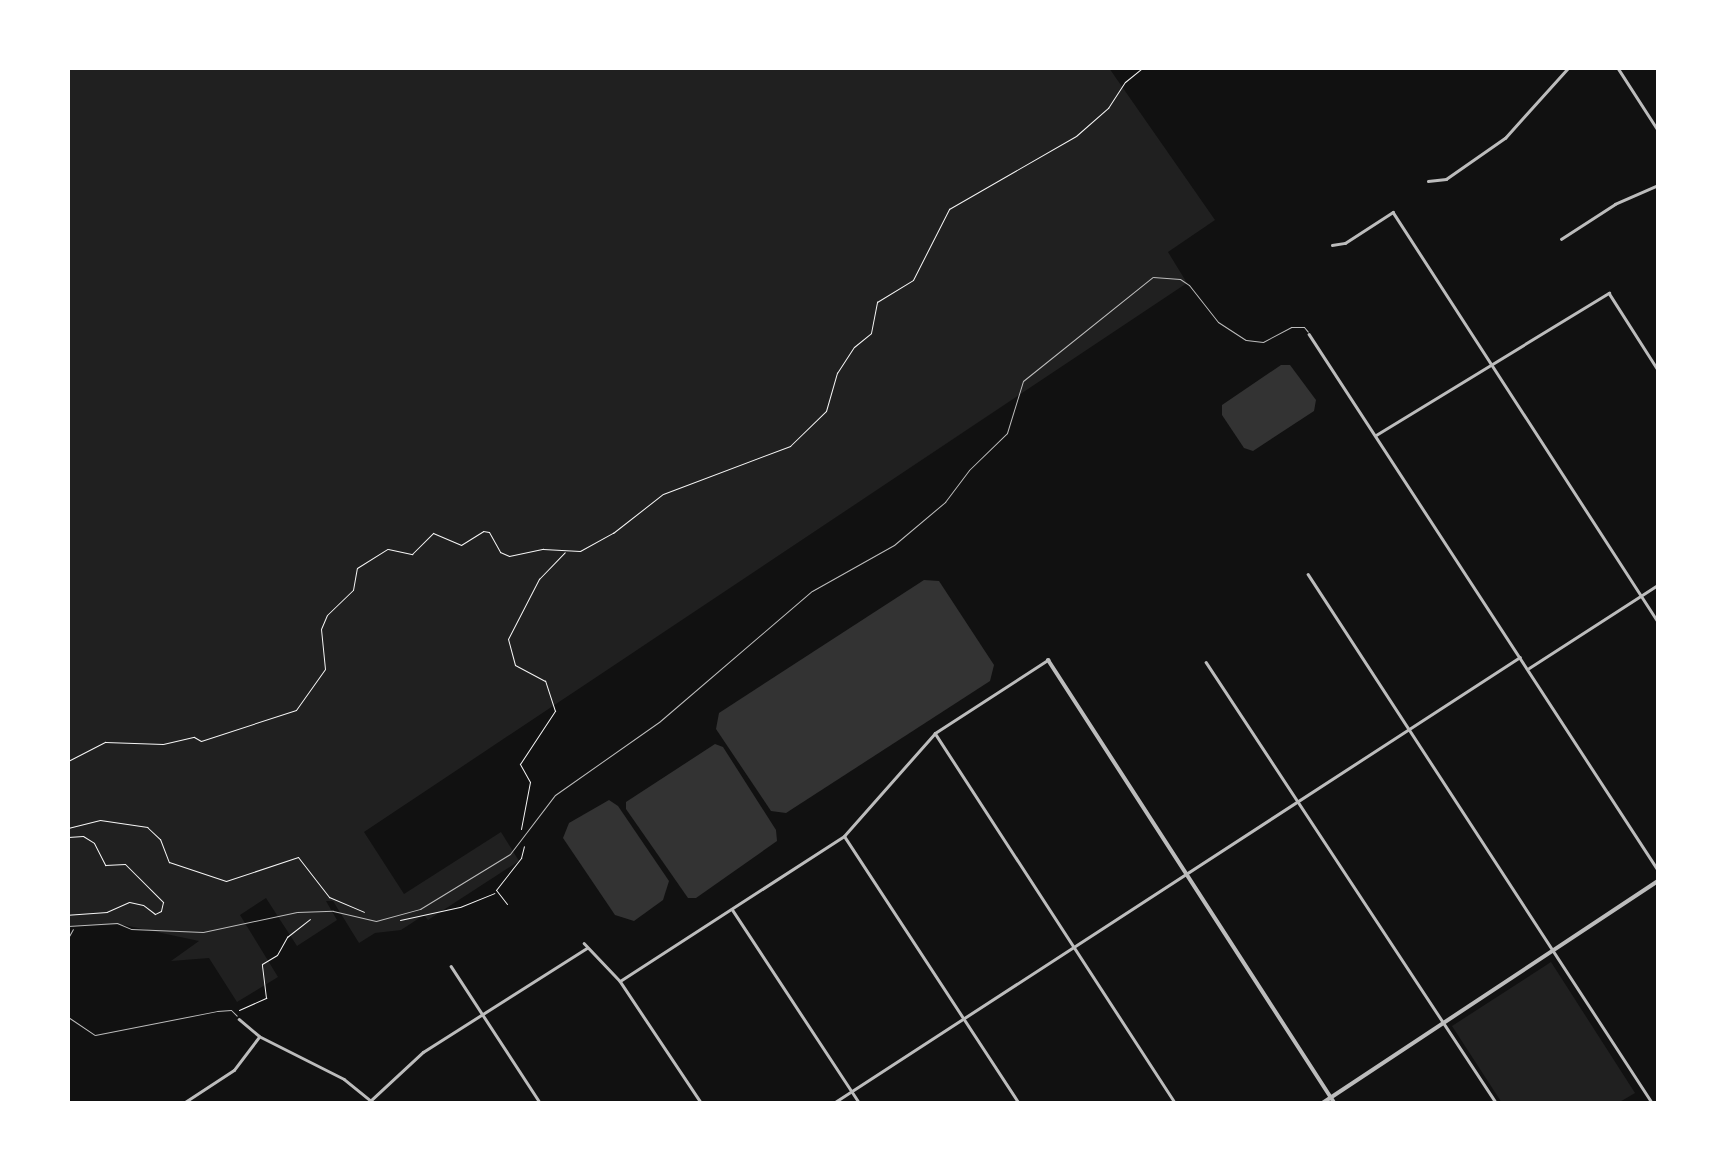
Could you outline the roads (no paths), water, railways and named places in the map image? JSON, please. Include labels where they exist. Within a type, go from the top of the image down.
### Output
[{"type":"street","points":[[1428,181],[1446,179],[1505,138],[1568,68]]},
{"type":"street","points":[[1618,68],[1658,130]]},
{"type":"street","points":[[1561,239],[1615,204],[1658,185]]},
{"type":"street","points":[[1332,246],[1393,212],[1658,620]]},
{"type":"street","points":[[1376,436],[1609,293],[1658,370]]},
{"type":"street","points":[[1309,334],[1658,870]]},
{"type":"street","points":[[1308,574],[1653,1104]]},
{"type":"street","points":[[1528,668],[1658,585]]},
{"type":"street","points":[[832,1104],[1520,657]]},
{"type":"street","points":[[620,981],[844,836],[936,732],[1048,660],[1335,1104]]},
{"type":"street","points":[[1206,662],[1497,1104]]},
{"type":"street","points":[[936,732],[1176,1104]]},
{"type":"street","points":[[844,836],[1020,1104]]},
{"type":"street","points":[[1320,1104],[1658,881]]},
{"type":"street","points":[[732,908],[860,1104]]},
{"type":"street","points":[[239,1019],[259,1036],[344,1079],[371,1102],[422,1052],[585,946],[620,981],[702,1104]]},
{"type":"street","points":[[451,966],[541,1104]]},
{"type":"street","points":[[182,1104],[234,1070],[259,1036]]},
{"type":"lane","points":[[68,926],[116,923],[131,929],[202,932],[333,911],[376,921],[392,919],[452,892],[510,854],[555,795],[659,722],[812,591],[894,545],[945,502],[968,470],[1008,433],[1023,380],[1153,277],[1189,285],[1218,322],[1246,340],[1262,342],[1291,327],[1304,327],[1309,334]]},
{"type":"lane","points":[[68,938],[74,926]]},
{"type":"lane","points":[[68,1016],[95,1035],[234,1012],[239,1019]]}]
